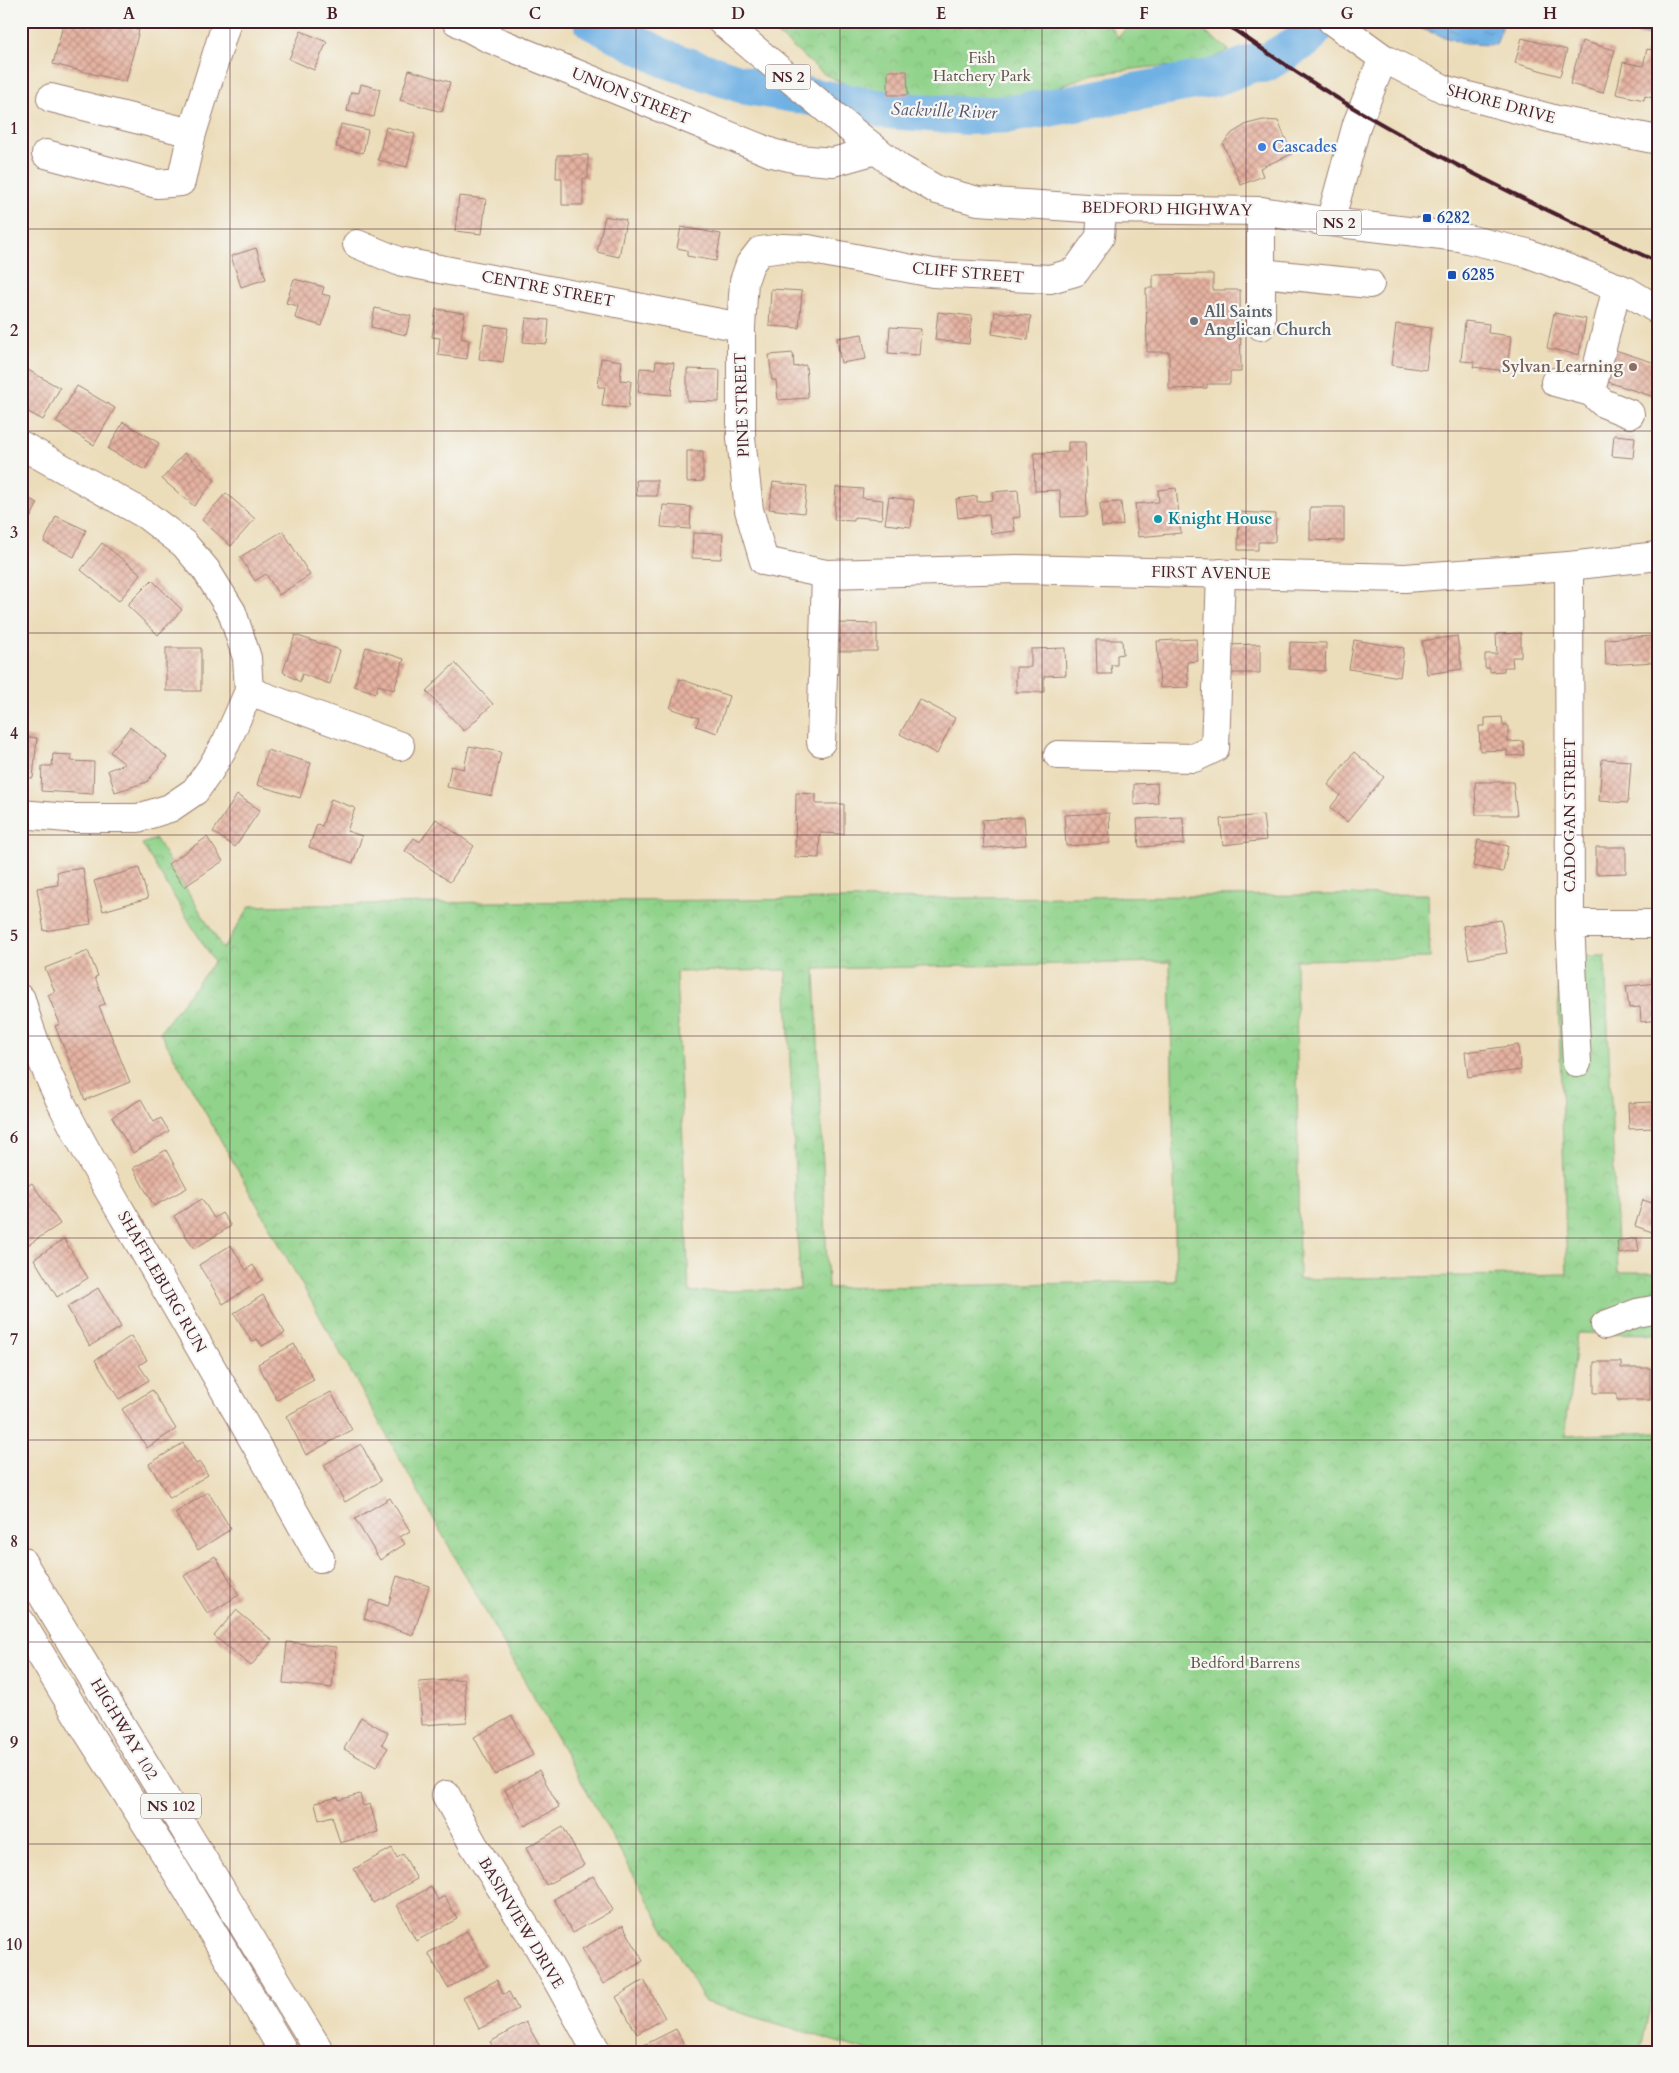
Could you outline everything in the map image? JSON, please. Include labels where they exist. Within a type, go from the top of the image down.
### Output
[{"type":"main road","points":[[46,154],[157,184],[181,182],[192,133],[227,21]]},
{"type":"main road","name":"UNION STREET","points":[[456,21],[486,37],[772,153],[833,162],[876,150]]},
{"type":"main road","name":"BEDFORD HIGHWAY","points":[[721,21],[854,134],[899,168],[937,190],[978,201],[1102,209],[1261,211],[1330,222],[1459,237],[1527,253],[1627,291],[1658,310]]},
{"type":"main road","name":"SHORE DRIVE","points":[[1332,21],[1383,58],[1446,90],[1557,120],[1658,140]]},
{"type":"main road","points":[[1330,222],[1357,124],[1383,58]]},
{"type":"main road","points":[[50,98],[192,133]]},
{"type":"main road","points":[[810,160],[836,148],[854,134]]},
{"type":"main road","name":"CLIFF STREET","points":[[760,251],[784,248],[808,249],[932,273],[1050,279],[1075,272],[1100,237],[1102,209]]},
{"type":"main road","points":[[1261,211],[1261,326]]},
{"type":"main road","name":"CENTRE STREET","points":[[357,244],[398,261],[741,327]]},
{"type":"main road","name":"PINE STREET","points":[[760,251],[750,264],[744,281],[741,327],[740,438],[749,510],[764,561]]},
{"type":"main road","points":[[1261,273],[1370,284]]},
{"type":"main road","points":[[1590,392],[1617,287]]},
{"type":"main road","points":[[1555,382],[1590,392],[1603,403],[1630,414]]},
{"type":"main road","points":[[21,445],[146,515],[184,544],[206,570],[232,612],[247,658],[249,691],[226,743],[210,770],[195,791],[170,808],[138,818],[67,818],[21,814]]},
{"type":"main road","name":"FIRST AVENUE","points":[[764,561],[826,574],[1017,568],[1406,578],[1569,566],[1658,556]]},
{"type":"main road","name":"CADOGAN STREET","points":[[1569,566],[1570,924],[1577,1063]]},
{"type":"main road","points":[[1058,755],[1194,758],[1215,748],[1221,573]]},
{"type":"main road","points":[[821,742],[826,574]]},
{"type":"main road","points":[[249,691],[400,746]]},
{"type":"main road","points":[[1570,924],[1658,924]]},
{"type":"main road","name":"SHAFFLEBURG RUN","points":[[21,999],[30,1031],[54,1085],[101,1177],[320,1558]]},
{"type":"main road","points":[[1605,1325],[1637,1313],[1658,1309]]},
{"type":"main road","name":"HIGHWAY 102","points":[[21,1560],[320,2052]]},
{"type":"main road","name":"HIGHWAY 102","points":[[21,1622],[173,1866],[284,2052]]},
{"type":"main road","name":"BASINVIEW DRIVE","points":[[446,1795],[473,1844],[538,1946],[596,2052]]},
{"type":"green space","name":"Fish Hatchery Park","points":[[762,21],[1106,21],[1118,37],[1134,21],[1190,21],[1229,50],[1216,57],[1190,66],[1151,67],[1093,74],[1067,83],[1035,100],[1013,108],[986,115],[970,113],[960,117],[957,110],[877,100],[824,74]]},
{"type":"green space","name":"Bedford Barrens","points":[[156,839],[223,949],[250,906],[493,902],[1428,894],[1430,958],[1296,960],[1299,1279],[1567,1274],[1557,956],[1605,956],[1618,1272],[1658,1272],[1658,1334],[1577,1333],[1565,1436],[1658,1432],[1658,1972],[1640,2052],[871,2052],[705,2002],[160,1032],[214,962],[142,844]],"holes":[[[1170,962],[1176,1281],[828,1288],[815,969]],[[786,970],[800,1289],[689,1292],[676,972]]]},
{"type":"water","points":[[1400,21],[1504,21],[1496,45],[1464,44]]},
{"type":"water","points":[[1587,21],[1658,21],[1658,38]]},
{"type":"building","points":[[64,21],[135,21],[133,28],[139,30],[126,82],[53,64]]},
{"type":"building","points":[[301,31],[327,42],[314,70],[289,59]]},
{"type":"building","points":[[1522,38],[1567,50],[1560,76],[1515,63]]},
{"type":"building","points":[[1582,41],[1615,50],[1603,93],[1570,84]]},
{"type":"building","points":[[1647,49],[1658,51],[1657,99],[1645,96],[1644,100],[1616,94],[1623,62],[1643,66]]},
{"type":"building","points":[[409,70],[450,82],[442,112],[400,100]]},
{"type":"building","points":[[888,71],[907,71],[908,95],[888,95]]},
{"type":"building","points":[[361,84],[380,89],[374,117],[347,111],[351,92],[359,93]]},
{"type":"building","points":[[1263,120],[1278,121],[1292,154],[1260,168],[1263,176],[1241,185],[1223,144],[1232,133],[1247,124]]},
{"type":"building","points":[[341,124],[368,130],[363,153],[336,147]]},
{"type":"building","points":[[386,127],[415,134],[407,167],[378,160]]},
{"type":"building","points":[[557,155],[588,155],[588,178],[583,178],[583,205],[562,205],[562,178],[556,178]]},
{"type":"building","points":[[459,196],[486,199],[482,234],[455,231]]},
{"type":"building","points":[[605,216],[626,220],[619,257],[597,252]]},
{"type":"building","points":[[681,227],[721,234],[716,261],[687,256],[687,250],[677,248]]},
{"type":"building","points":[[256,248],[266,279],[241,287],[231,256]]},
{"type":"building","name":"All Saints Anglican Church","points":[[1213,274],[1213,290],[1240,290],[1241,372],[1230,372],[1230,384],[1207,384],[1207,388],[1169,389],[1169,352],[1147,352],[1146,288],[1153,288],[1153,275]]},
{"type":"building","points":[[294,279],[324,287],[322,294],[330,296],[322,326],[295,318],[298,306],[286,303]]},
{"type":"building","points":[[771,289],[802,291],[799,328],[769,326]]},
{"type":"building","points":[[375,308],[411,316],[406,335],[371,327]]},
{"type":"building","points":[[436,309],[465,313],[461,338],[469,340],[467,359],[438,355],[440,338],[432,337]]},
{"type":"building","points":[[938,312],[972,316],[969,344],[935,340]]},
{"type":"building","points":[[995,312],[1031,316],[1028,340],[992,334]]},
{"type":"building","points":[[1554,313],[1586,319],[1579,355],[1547,348]]},
{"type":"building","points":[[526,318],[549,320],[547,344],[523,342]]},
{"type":"building","points":[[1465,321],[1489,324],[1488,333],[1511,336],[1507,371],[1473,367],[1474,362],[1461,361]]},
{"type":"building","points":[[1396,324],[1431,328],[1426,370],[1391,365]]},
{"type":"building","points":[[484,325],[508,328],[503,362],[479,359]]},
{"type":"building","points":[[890,327],[921,329],[919,355],[888,353]]},
{"type":"building","points":[[862,334],[866,359],[841,363],[837,338]]},
{"type":"building","points":[[1609,348],[1658,364],[1658,387],[1654,397],[1599,379]]},
{"type":"building","points":[[793,353],[794,367],[806,365],[808,398],[778,400],[776,380],[772,380],[769,355]]},
{"type":"building","points":[[601,358],[622,361],[620,380],[631,381],[628,408],[602,406],[605,387],[598,387]]},
{"type":"building","points":[[656,361],[674,363],[671,395],[638,392],[640,368],[655,369]]},
{"type":"building","points":[[21,366],[60,388],[43,420],[21,408]]},
{"type":"building","points":[[687,369],[720,370],[719,402],[687,401]]},
{"type":"building","points":[[77,386],[115,408],[94,445],[56,422]]},
{"type":"building","points":[[123,422],[159,443],[145,470],[108,449]]},
{"type":"building","points":[[1614,435],[1635,437],[1633,458],[1612,456]]},
{"type":"building","points":[[1068,442],[1085,442],[1087,516],[1061,517],[1060,490],[1035,491],[1034,453],[1068,452]]},
{"type":"building","points":[[687,451],[703,451],[703,481],[687,482]]},
{"type":"building","points":[[184,453],[215,480],[194,506],[162,479]]},
{"type":"building","points":[[636,480],[657,480],[657,496],[637,496]]},
{"type":"building","points":[[773,482],[807,486],[804,513],[769,509]]},
{"type":"building","points":[[836,487],[863,489],[862,498],[883,500],[882,519],[854,517],[854,521],[834,520]]},
{"type":"building","name":"Knight House","points":[[1176,488],[1181,533],[1138,537],[1135,504],[1159,502],[1158,490]]},
{"type":"building","points":[[1018,490],[1020,517],[1013,518],[1015,531],[991,534],[989,514],[958,518],[956,499],[977,496],[977,502],[993,500],[992,492]]},
{"type":"building","points":[[226,493],[255,519],[231,546],[202,520]]},
{"type":"building","points":[[21,495],[38,503],[24,530],[21,528]]},
{"type":"building","points":[[889,497],[914,500],[911,527],[885,524]]},
{"type":"building","points":[[1121,502],[1123,525],[1102,527],[1100,503]]},
{"type":"building","points":[[663,505],[691,507],[690,529],[661,527]]},
{"type":"building","points":[[1310,507],[1344,507],[1344,541],[1310,540]]},
{"type":"building","points":[[1239,512],[1276,514],[1275,542],[1258,542],[1258,550],[1238,550]]},
{"type":"building","points":[[56,516],[86,530],[74,557],[44,542]]},
{"type":"building","points":[[283,531],[310,575],[279,595],[266,574],[255,581],[240,557]]},
{"type":"building","points":[[693,533],[723,534],[721,559],[692,558]]},
{"type":"building","points":[[102,543],[141,574],[119,601],[81,570]]},
{"type":"building","points":[[152,580],[182,610],[158,635],[127,605]]},
{"type":"building","points":[[835,623],[877,624],[877,651],[835,651]]},
{"type":"building","points":[[1521,633],[1521,657],[1512,657],[1513,667],[1504,667],[1504,671],[1490,672],[1490,668],[1485,668],[1485,654],[1497,654],[1496,634]]},
{"type":"building","points":[[295,635],[340,650],[330,684],[302,674],[300,682],[283,672]]},
{"type":"building","points":[[1457,636],[1462,669],[1427,674],[1422,641]]},
{"type":"building","points":[[1653,636],[1655,662],[1606,665],[1605,639]]},
{"type":"building","points":[[1196,639],[1198,661],[1187,662],[1189,687],[1160,688],[1157,641]]},
{"type":"building","points":[[1096,640],[1122,640],[1123,654],[1117,655],[1117,665],[1111,665],[1112,674],[1097,674]]},
{"type":"building","points":[[1354,640],[1404,648],[1400,677],[1349,669]]},
{"type":"building","points":[[1290,642],[1326,643],[1325,671],[1289,669]]},
{"type":"building","points":[[1260,644],[1260,673],[1226,673],[1226,645]]},
{"type":"building","points":[[366,647],[404,659],[394,690],[378,685],[376,693],[354,686]]},
{"type":"building","points":[[166,648],[201,648],[201,691],[166,691]]},
{"type":"building","points":[[1065,648],[1066,675],[1044,676],[1044,692],[1016,692],[1016,667],[1031,667],[1031,649]]},
{"type":"building","points":[[455,663],[493,704],[464,731],[426,691]]},
{"type":"building","points":[[680,679],[729,696],[717,733],[696,726],[699,718],[670,708]]},
{"type":"building","points":[[919,699],[955,718],[937,754],[900,734]]},
{"type":"building","points":[[1502,717],[1503,725],[1508,725],[1508,742],[1523,741],[1524,755],[1507,756],[1507,750],[1480,751],[1479,726],[1485,726],[1485,718]]},
{"type":"building","points":[[130,727],[167,757],[147,782],[115,792],[108,770],[125,764],[110,752]]},
{"type":"building","points":[[21,736],[37,738],[33,778],[21,777]]},
{"type":"building","points":[[469,746],[501,752],[492,796],[447,787],[451,766],[464,769]]},
{"type":"building","points":[[267,750],[311,763],[300,798],[257,785]]},
{"type":"building","points":[[1354,752],[1384,777],[1347,822],[1330,808],[1340,795],[1328,785]]},
{"type":"building","points":[[53,754],[72,755],[71,761],[94,762],[93,794],[41,791],[42,766],[52,766]]},
{"type":"building","points":[[1602,759],[1631,761],[1628,803],[1599,801]]},
{"type":"building","points":[[1475,782],[1513,782],[1517,815],[1476,815]]},
{"type":"building","points":[[1157,783],[1158,803],[1134,805],[1134,784]]},
{"type":"building","points":[[796,793],[816,794],[816,804],[844,804],[844,834],[820,833],[819,858],[795,857]]},
{"type":"building","points":[[237,795],[260,810],[235,847],[213,832]]},
{"type":"building","points":[[331,799],[355,808],[347,831],[362,836],[353,863],[309,847],[317,824],[322,826]]},
{"type":"building","points":[[1109,813],[1110,843],[1066,846],[1064,815]]},
{"type":"building","points":[[1263,815],[1266,840],[1223,845],[1220,819]]},
{"type":"building","points":[[1024,817],[1026,845],[984,848],[982,820]]},
{"type":"building","points":[[1183,817],[1184,844],[1139,847],[1137,819]]},
{"type":"building","points":[[436,819],[474,846],[450,882],[405,851],[414,838],[420,842]]},
{"type":"building","points":[[207,837],[223,861],[184,887],[168,864]]},
{"type":"building","points":[[1478,840],[1508,846],[1503,872],[1473,866]]},
{"type":"building","points":[[1596,847],[1626,847],[1626,873],[1596,874]]},
{"type":"building","points":[[83,868],[91,924],[44,931],[37,888],[58,885],[57,872]]},
{"type":"building","points":[[139,868],[148,898],[103,911],[94,881]]},
{"type":"building","points":[[1501,920],[1507,953],[1469,959],[1463,926]]},
{"type":"building","points":[[88,951],[98,976],[95,977],[105,1004],[99,1006],[130,1082],[85,1100],[55,1026],[60,1024],[48,995],[55,992],[45,968]]},
{"type":"building","points":[[1658,983],[1658,1020],[1641,1022],[1640,1007],[1629,1008],[1626,986]]},
{"type":"building","points":[[1518,1045],[1521,1070],[1468,1077],[1465,1052]]},
{"type":"building","points":[[141,1099],[154,1122],[161,1118],[169,1131],[133,1153],[112,1117]]},
{"type":"building","points":[[1654,1102],[1655,1128],[1629,1129],[1628,1103]]},
{"type":"building","points":[[166,1150],[187,1188],[154,1206],[133,1168]]},
{"type":"building","points":[[32,1183],[60,1224],[28,1245],[21,1235],[21,1190]]},
{"type":"building","points":[[202,1199],[214,1218],[222,1213],[231,1226],[194,1249],[174,1216]]},
{"type":"building","points":[[1643,1200],[1658,1205],[1658,1234],[1635,1226]]},
{"type":"building","points":[[1637,1238],[1639,1251],[1619,1254],[1617,1241]]},
{"type":"building","points":[[64,1239],[88,1278],[57,1297],[34,1259]]},
{"type":"building","points":[[231,1245],[246,1270],[253,1265],[262,1280],[223,1304],[199,1265]]},
{"type":"building","points":[[98,1288],[121,1327],[90,1346],[67,1307]]},
{"type":"building","points":[[263,1295],[285,1333],[262,1346],[257,1339],[252,1342],[234,1313]]},
{"type":"building","points":[[131,1336],[147,1360],[139,1365],[149,1380],[119,1399],[95,1360]]},
{"type":"building","points":[[294,1344],[314,1380],[277,1400],[258,1364]]},
{"type":"building","points":[[1594,1362],[1621,1362],[1621,1368],[1650,1368],[1650,1400],[1617,1400],[1617,1393],[1594,1393]]},
{"type":"building","points":[[152,1390],[176,1429],[147,1448],[122,1409]]},
{"type":"building","points":[[331,1392],[352,1430],[306,1455],[286,1416]]},
{"type":"building","points":[[183,1443],[196,1464],[200,1462],[208,1475],[170,1498],[149,1464]]},
{"type":"building","points":[[361,1444],[381,1481],[345,1502],[324,1465]]},
{"type":"building","points":[[208,1492],[231,1529],[198,1550],[175,1513]]},
{"type":"building","points":[[390,1498],[410,1531],[400,1537],[405,1544],[380,1560],[355,1519]]},
{"type":"building","points":[[215,1556],[239,1595],[208,1614],[184,1576]]},
{"type":"building","points":[[397,1576],[429,1586],[413,1635],[364,1619],[370,1600],[388,1606]]},
{"type":"building","points":[[236,1610],[272,1640],[251,1666],[214,1636]]},
{"type":"building","points":[[287,1642],[336,1647],[332,1688],[283,1683]]},
{"type":"building","points":[[464,1679],[467,1722],[422,1725],[419,1682]]},
{"type":"building","points":[[512,1716],[533,1755],[495,1775],[474,1737]]},
{"type":"building","points":[[361,1717],[388,1733],[382,1744],[388,1748],[376,1767],[344,1749]]},
{"type":"building","points":[[539,1770],[559,1807],[525,1826],[505,1790]]},
{"type":"building","points":[[360,1794],[363,1806],[370,1804],[378,1832],[340,1843],[332,1816],[319,1820],[315,1803],[338,1797],[339,1800]]},
{"type":"building","points":[[563,1827],[584,1865],[546,1885],[526,1848]]},
{"type":"building","points":[[392,1848],[397,1858],[403,1854],[417,1879],[373,1903],[354,1869]]},
{"type":"building","points":[[593,1876],[613,1910],[573,1933],[554,1899]]},
{"type":"building","points":[[431,1887],[438,1900],[445,1896],[457,1919],[416,1941],[397,1905]]},
{"type":"building","points":[[623,1925],[643,1961],[603,1984],[582,1949]]},
{"type":"building","points":[[467,1931],[487,1966],[448,1988],[428,1953]]},
{"type":"building","points":[[497,1980],[503,1994],[509,1992],[518,2009],[479,2029],[463,1997]]},
{"type":"building","points":[[644,1980],[665,2018],[637,2034],[616,1997]]},
{"type":"building","points":[[526,2022],[543,2052],[496,2052],[490,2042]]},
{"type":"building","points":[[676,2029],[688,2052],[645,2052],[642,2046]]},
{"type":"waterway","name":"Sackville River","points":[[592,21],[666,59],[747,86],[889,110],[968,116],[1010,114],[1216,77],[1256,62],[1264,64],[1306,39],[1320,21]]},
{"type":"railway","points":[[1222,21],[1314,84],[1406,138],[1513,193],[1658,262]]},
{"type":"place","name":"Cascades","points":[[1262,147]]},
{"type":"place","name":"6282","points":[[1427,218]]},
{"type":"place","name":"6285","points":[[1452,275]]},
{"type":"place","name":"All Saints Anglican Church","points":[[1194,321]]},
{"type":"place","name":"Sylvan Learning","points":[[1633,367]]},
{"type":"place","name":"Knight House","points":[[1158,519]]}]
